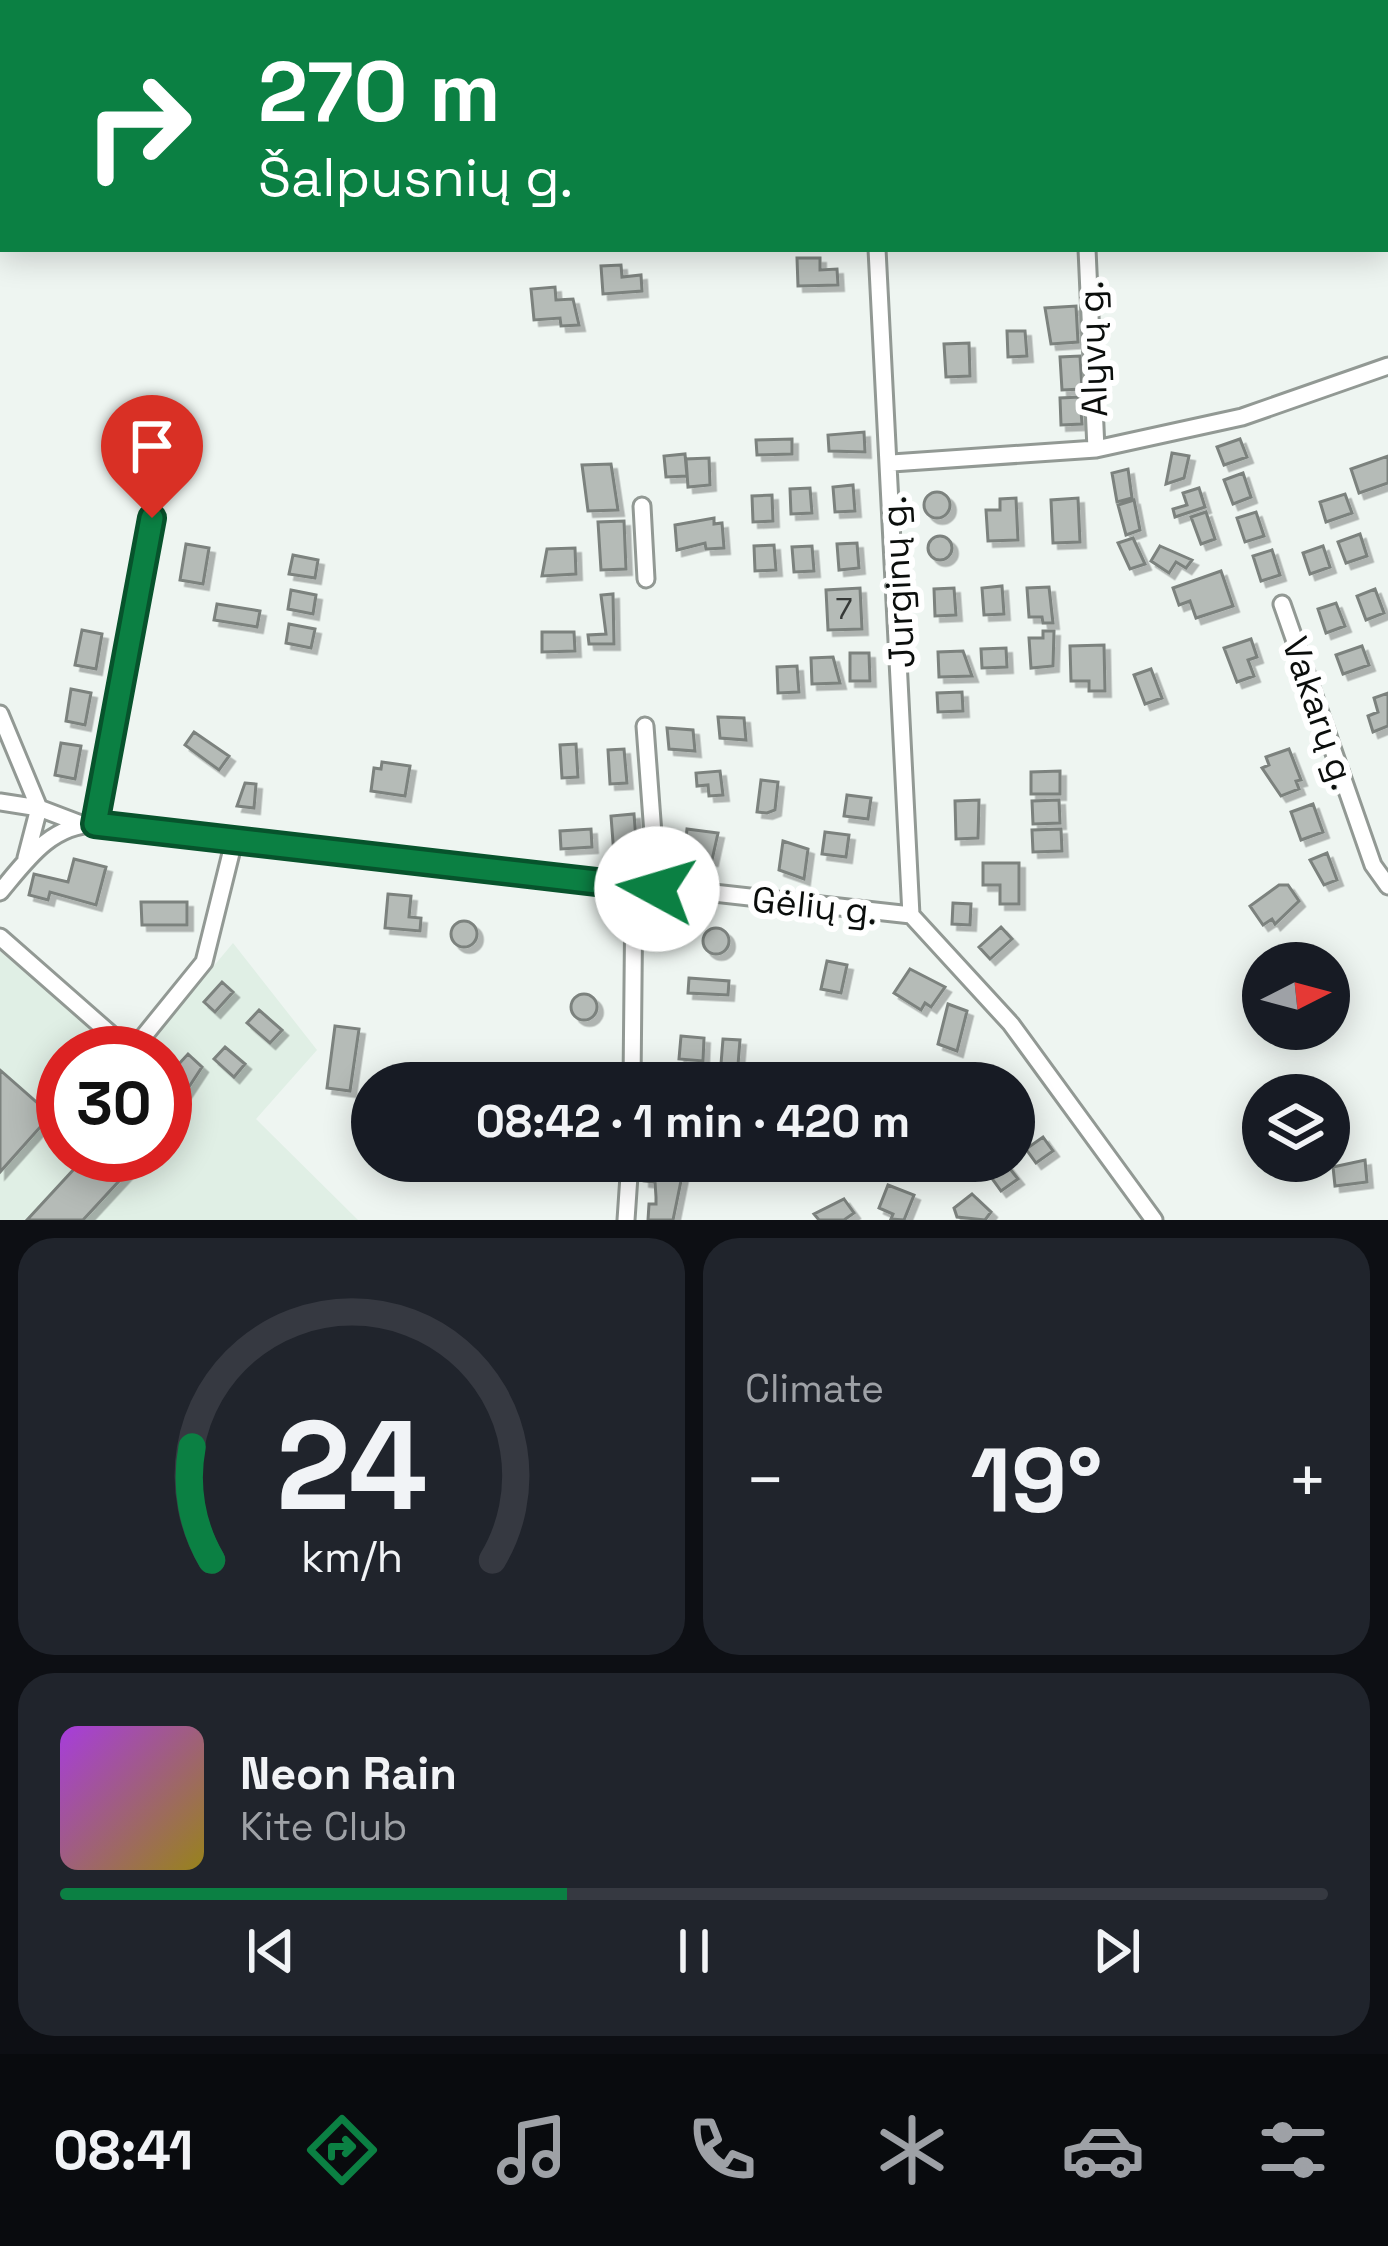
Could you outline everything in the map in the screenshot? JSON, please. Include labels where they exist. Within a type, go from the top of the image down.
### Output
[{"type":"street","name":"Jurginų g.","points":[[877,252],[892,463],[910,915]]},
{"type":"street","name":"Alyvų g.","points":[[1088,252],[1096,449]]},
{"type":"street","points":[[892,463],[1096,449],[1242,416],[1388,366]]},
{"type":"street","points":[[642,506],[646,579]]},
{"type":"street","points":[[0,892],[43,842],[88,824],[152,518]]},
{"type":"street","name":"Vakarų g.","points":[[1282,604],[1372,865],[1388,886]]},
{"type":"street","points":[[0,715],[39,808],[25,862]]},
{"type":"street","points":[[645,726],[657,889]]},
{"type":"street","name":"Gėlių g.","points":[[0,802],[39,808],[88,824],[910,915],[1011,1024],[1154,1220]]},
{"type":"street","points":[[0,937],[131,1052],[204,962],[234,841]]},
{"type":"street","points":[[632,1062],[634,886]]},
{"type":"street","points":[[626,1220],[629,1182]]},
{"type":"shaded area","points":[[233,943],[317,1050],[256,1119],[358,1220],[0,1220],[0,951],[87,1026],[36,1026],[36,1182],[192,1182],[192,1026],[164,1026]]},
{"type":"building","points":[[797,258],[820,258],[820,270],[837,269],[838,285],[798,286]]},
{"type":"building","points":[[621,265],[622,277],[641,275],[642,291],[603,294],[601,266]]},
{"type":"building","points":[[555,287],[556,300],[573,299],[579,325],[561,326],[560,318],[534,320],[531,289]]},
{"type":"building","points":[[1076,306],[1078,342],[1051,344],[1045,308]]},
{"type":"building","points":[[1007,331],[1025,331],[1027,356],[1008,357]]},
{"type":"building","points":[[969,343],[970,376],[946,377],[944,344]]},
{"type":"building","points":[[1080,356],[1082,389],[1062,390],[1060,357]]},
{"type":"building","points":[[1080,397],[1082,424],[1061,425],[1060,398]]},
{"type":"building","points":[[864,432],[865,452],[829,451],[828,435]]},
{"type":"building","points":[[792,439],[792,454],[757,455],[756,440]]},
{"type":"building","points":[[1240,439],[1247,457],[1224,465],[1217,447]]},
{"type":"building","points":[[1172,453],[1189,456],[1184,478],[1166,484]]},
{"type":"building","points":[[685,454],[687,476],[666,477],[664,456]]},
{"type":"building","points":[[1388,456],[1388,483],[1359,493],[1351,469]]},
{"type":"building","points":[[709,458],[710,485],[688,487],[686,459]]},
{"type":"building","points":[[611,464],[618,510],[588,511],[582,465]]},
{"type":"building","points":[[1128,469],[1132,498],[1117,502],[1112,473]]},
{"type":"building","points":[[1243,473],[1251,497],[1233,504],[1224,480]]},
{"type":"building","points":[[853,485],[855,511],[835,512],[833,487]]},
{"type":"building","points":[[810,488],[812,513],[791,514],[790,489]]},
{"type":"building","points":[[1199,488],[1205,507],[1175,517],[1173,509],[1187,505],[1183,493]]},
{"type":"building","points":[[937,492],[947,495],[947,515],[937,518],[927,515],[924,505],[927,495]]},
{"type":"building","points":[[1345,494],[1352,513],[1326,522],[1320,502]]},
{"type":"building","points":[[772,495],[773,521],[753,522],[752,496]]},
{"type":"building","points":[[1016,498],[1018,540],[988,541],[986,510],[1000,510],[1000,499]]},
{"type":"building","points":[[1078,498],[1080,542],[1053,543],[1051,500]]},
{"type":"building","points":[[1134,500],[1140,530],[1126,535],[1118,505]]},
{"type":"building","points":[[1206,512],[1215,539],[1201,544],[1191,517]]},
{"type":"building","points":[[1256,512],[1264,536],[1245,542],[1237,518]]},
{"type":"building","points":[[714,518],[714,524],[722,523],[724,548],[706,549],[705,543],[677,550],[675,525]]},
{"type":"building","points":[[624,521],[626,569],[601,570],[598,522]]},
{"type":"building","points":[[1360,534],[1367,556],[1346,563],[1338,542]]},
{"type":"building","points":[[940,536],[949,539],[949,557],[940,560],[931,557],[928,548],[931,539]]},
{"type":"building","points":[[1133,538],[1145,564],[1130,569],[1118,543]]},
{"type":"building","points":[[857,543],[859,568],[839,570],[837,544]]},
{"type":"building","points":[[186,544],[209,548],[203,584],[180,580]]},
{"type":"building","points":[[774,545],[776,570],[755,571],[754,546]]},
{"type":"building","points":[[812,546],[814,571],[794,572],[792,547]]},
{"type":"building","points":[[1160,546],[1192,560],[1186,568],[1176,562],[1169,573],[1151,561]]},
{"type":"building","points":[[1323,546],[1330,567],[1310,574],[1303,553]]},
{"type":"building","points":[[575,548],[576,574],[542,576],[547,549]]},
{"type":"building","points":[[1272,550],[1280,575],[1261,581],[1253,556]]},
{"type":"building","points":[[293,555],[318,560],[315,578],[289,574]]},
{"type":"building","points":[[1221,571],[1233,606],[1196,618],[1190,601],[1179,605],[1173,588]]},
{"type":"building","points":[[1002,586],[1004,614],[984,615],[982,588]]},
{"type":"building","points":[[1049,587],[1053,623],[1043,623],[1042,617],[1029,617],[1027,588]]},
{"type":"building","points":[[860,588],[862,629],[828,630],[826,590]]},
{"type":"building","points":[[954,588],[956,615],[935,616],[934,589]]},
{"type":"building","points":[[1375,589],[1384,613],[1366,620],[1357,596]]},
{"type":"building","points":[[291,590],[316,595],[313,614],[288,609]]},
{"type":"building","points":[[613,594],[614,644],[589,644],[588,635],[606,634],[601,595]]},
{"type":"building","points":[[1336,603],[1345,626],[1326,633],[1318,609]]},
{"type":"building","points":[[217,604],[260,611],[257,627],[214,620]]},
{"type":"building","points":[[289,624],[315,629],[311,648],[286,643]]},
{"type":"building","points":[[82,630],[102,634],[96,669],[75,665]]},
{"type":"building","points":[[1043,631],[1054,631],[1053,666],[1031,668],[1029,638],[1043,638]]},
{"type":"building","points":[[542,632],[574,632],[575,651],[542,652]]},
{"type":"building","points":[[1251,639],[1257,657],[1248,660],[1254,676],[1237,682],[1224,648]]},
{"type":"building","points":[[1104,645],[1105,691],[1089,691],[1089,681],[1071,681],[1070,646]]},
{"type":"building","points":[[1362,646],[1369,665],[1343,674],[1336,655]]},
{"type":"building","points":[[1006,648],[1007,667],[982,668],[981,649]]},
{"type":"building","points":[[963,651],[972,676],[939,677],[938,652]]},
{"type":"building","points":[[850,653],[869,653],[870,681],[850,681]]},
{"type":"building","points":[[833,657],[840,683],[812,684],[811,658]]},
{"type":"building","points":[[797,666],[799,692],[778,693],[777,667]]},
{"type":"building","points":[[1151,669],[1162,698],[1145,704],[1134,675]]},
{"type":"building","points":[[71,689],[91,693],[85,725],[66,721]]},
{"type":"building","points":[[962,692],[963,711],[938,712],[937,693]]},
{"type":"building","points":[[1388,693],[1388,726],[1373,732],[1368,716],[1378,712],[1374,698]]},
{"type":"building","points":[[718,717],[744,718],[746,740],[720,738]]},
{"type":"building","points":[[667,728],[693,730],[695,751],[669,749]]},
{"type":"building","points":[[194,732],[229,756],[219,770],[185,745]]},
{"type":"building","points":[[61,743],[81,746],[75,779],[55,775]]},
{"type":"building","points":[[576,744],[578,777],[562,778],[560,745]]},
{"type":"building","points":[[624,749],[627,783],[610,784],[608,750]]},
{"type":"building","points":[[1289,749],[1301,780],[1296,781],[1299,789],[1281,796],[1262,768],[1269,765],[1266,757]]},
{"type":"building","points":[[382,762],[410,766],[405,796],[371,791],[374,768],[381,769]]},
{"type":"building","points":[[720,771],[723,795],[709,796],[708,785],[697,786],[696,773]]},
{"type":"building","points":[[1060,771],[1060,794],[1031,794],[1031,772]]},
{"type":"building","points":[[761,780],[778,782],[775,810],[767,813],[757,812]]},
{"type":"building","points":[[245,783],[256,784],[254,808],[237,806]]},
{"type":"building","points":[[847,795],[871,798],[868,819],[844,816]]},
{"type":"building","points":[[979,800],[978,838],[956,839],[955,801]]},
{"type":"building","points":[[1059,800],[1060,823],[1033,824],[1032,801]]},
{"type":"building","points":[[1313,804],[1323,832],[1301,840],[1291,812]]},
{"type":"building","points":[[634,814],[637,853],[614,855],[611,816]]},
{"type":"building","points":[[591,829],[592,847],[561,849],[560,831]]},
{"type":"building","points":[[687,829],[718,833],[712,860],[684,854]]},
{"type":"building","points":[[1061,829],[1062,851],[1033,852],[1032,830]]},
{"type":"building","points":[[825,832],[849,835],[846,857],[822,854]]},
{"type":"building","points":[[783,841],[808,849],[804,879],[779,870]]},
{"type":"building","points":[[1327,853],[1337,880],[1324,885],[1310,860]]},
{"type":"building","points":[[74,859],[106,867],[96,905],[50,892],[48,900],[29,895],[34,874],[68,882]]},
{"type":"building","points":[[983,863],[1019,863],[1019,904],[1000,904],[1000,885],[983,885]]},
{"type":"building","points":[[1279,885],[1288,885],[1299,901],[1275,924],[1272,919],[1263,925],[1250,906]]},
{"type":"building","points":[[388,894],[411,896],[409,917],[421,918],[420,931],[385,928]]},
{"type":"building","points":[[141,902],[187,902],[187,925],[142,925]]},
{"type":"building","points":[[953,903],[971,904],[970,925],[952,924]]},
{"type":"building","points":[[464,921],[477,934],[464,947],[451,934]]},
{"type":"building","points":[[1001,927],[1012,939],[990,959],[979,947]]},
{"type":"building","points":[[716,928],[729,941],[716,954],[703,941]]},
{"type":"building","points":[[827,961],[847,965],[841,993],[821,989]]},
{"type":"building","points":[[910,969],[945,987],[931,1007],[925,1003],[921,1010],[894,993]]},
{"type":"building","points":[[689,978],[729,981],[728,995],[688,993]]},
{"type":"building","points":[[222,982],[233,992],[215,1012],[204,1002]]},
{"type":"building","points":[[584,994],[597,1007],[584,1020],[571,1007]]},
{"type":"building","points":[[948,1004],[967,1011],[957,1051],[938,1044]]},
{"type":"building","points":[[259,1010],[282,1030],[270,1043],[247,1023]]},
{"type":"building","points":[[335,1026],[359,1029],[350,1091],[327,1088]]},
{"type":"building","points":[[681,1036],[704,1038],[703,1061],[679,1059]]},
{"type":"building","points":[[723,1039],[740,1040],[738,1062],[721,1062]]},
{"type":"building","points":[[225,1047],[245,1064],[234,1077],[214,1059]]},
{"type":"building","points":[[192,1058],[202,1067],[192,1082]]},
{"type":"building","points":[[0,1070],[36,1102],[36,1132],[0,1172]]},
{"type":"building","points":[[1043,1137],[1053,1151],[1036,1163],[1035,1162],[1035,1143]]},
{"type":"building","points":[[1365,1160],[1367,1182],[1335,1186],[1335,1182],[1350,1182],[1350,1163]]},
{"type":"building","points":[[62,1182],[118,1182],[83,1220],[27,1220]]},
{"type":"building","points":[[655,1182],[681,1182],[673,1220],[648,1220],[649,1204],[656,1204]]},
{"type":"building","points":[[888,1185],[914,1195],[904,1220],[891,1219],[893,1214],[879,1208]]},
{"type":"building","points":[[972,1194],[991,1212],[985,1220],[957,1217],[954,1208]]},
{"type":"building","points":[[844,1199],[854,1213],[844,1220],[819,1220],[814,1214]]},
{"type":"route","points":[[152,518],[95,824],[657,889]]}]
